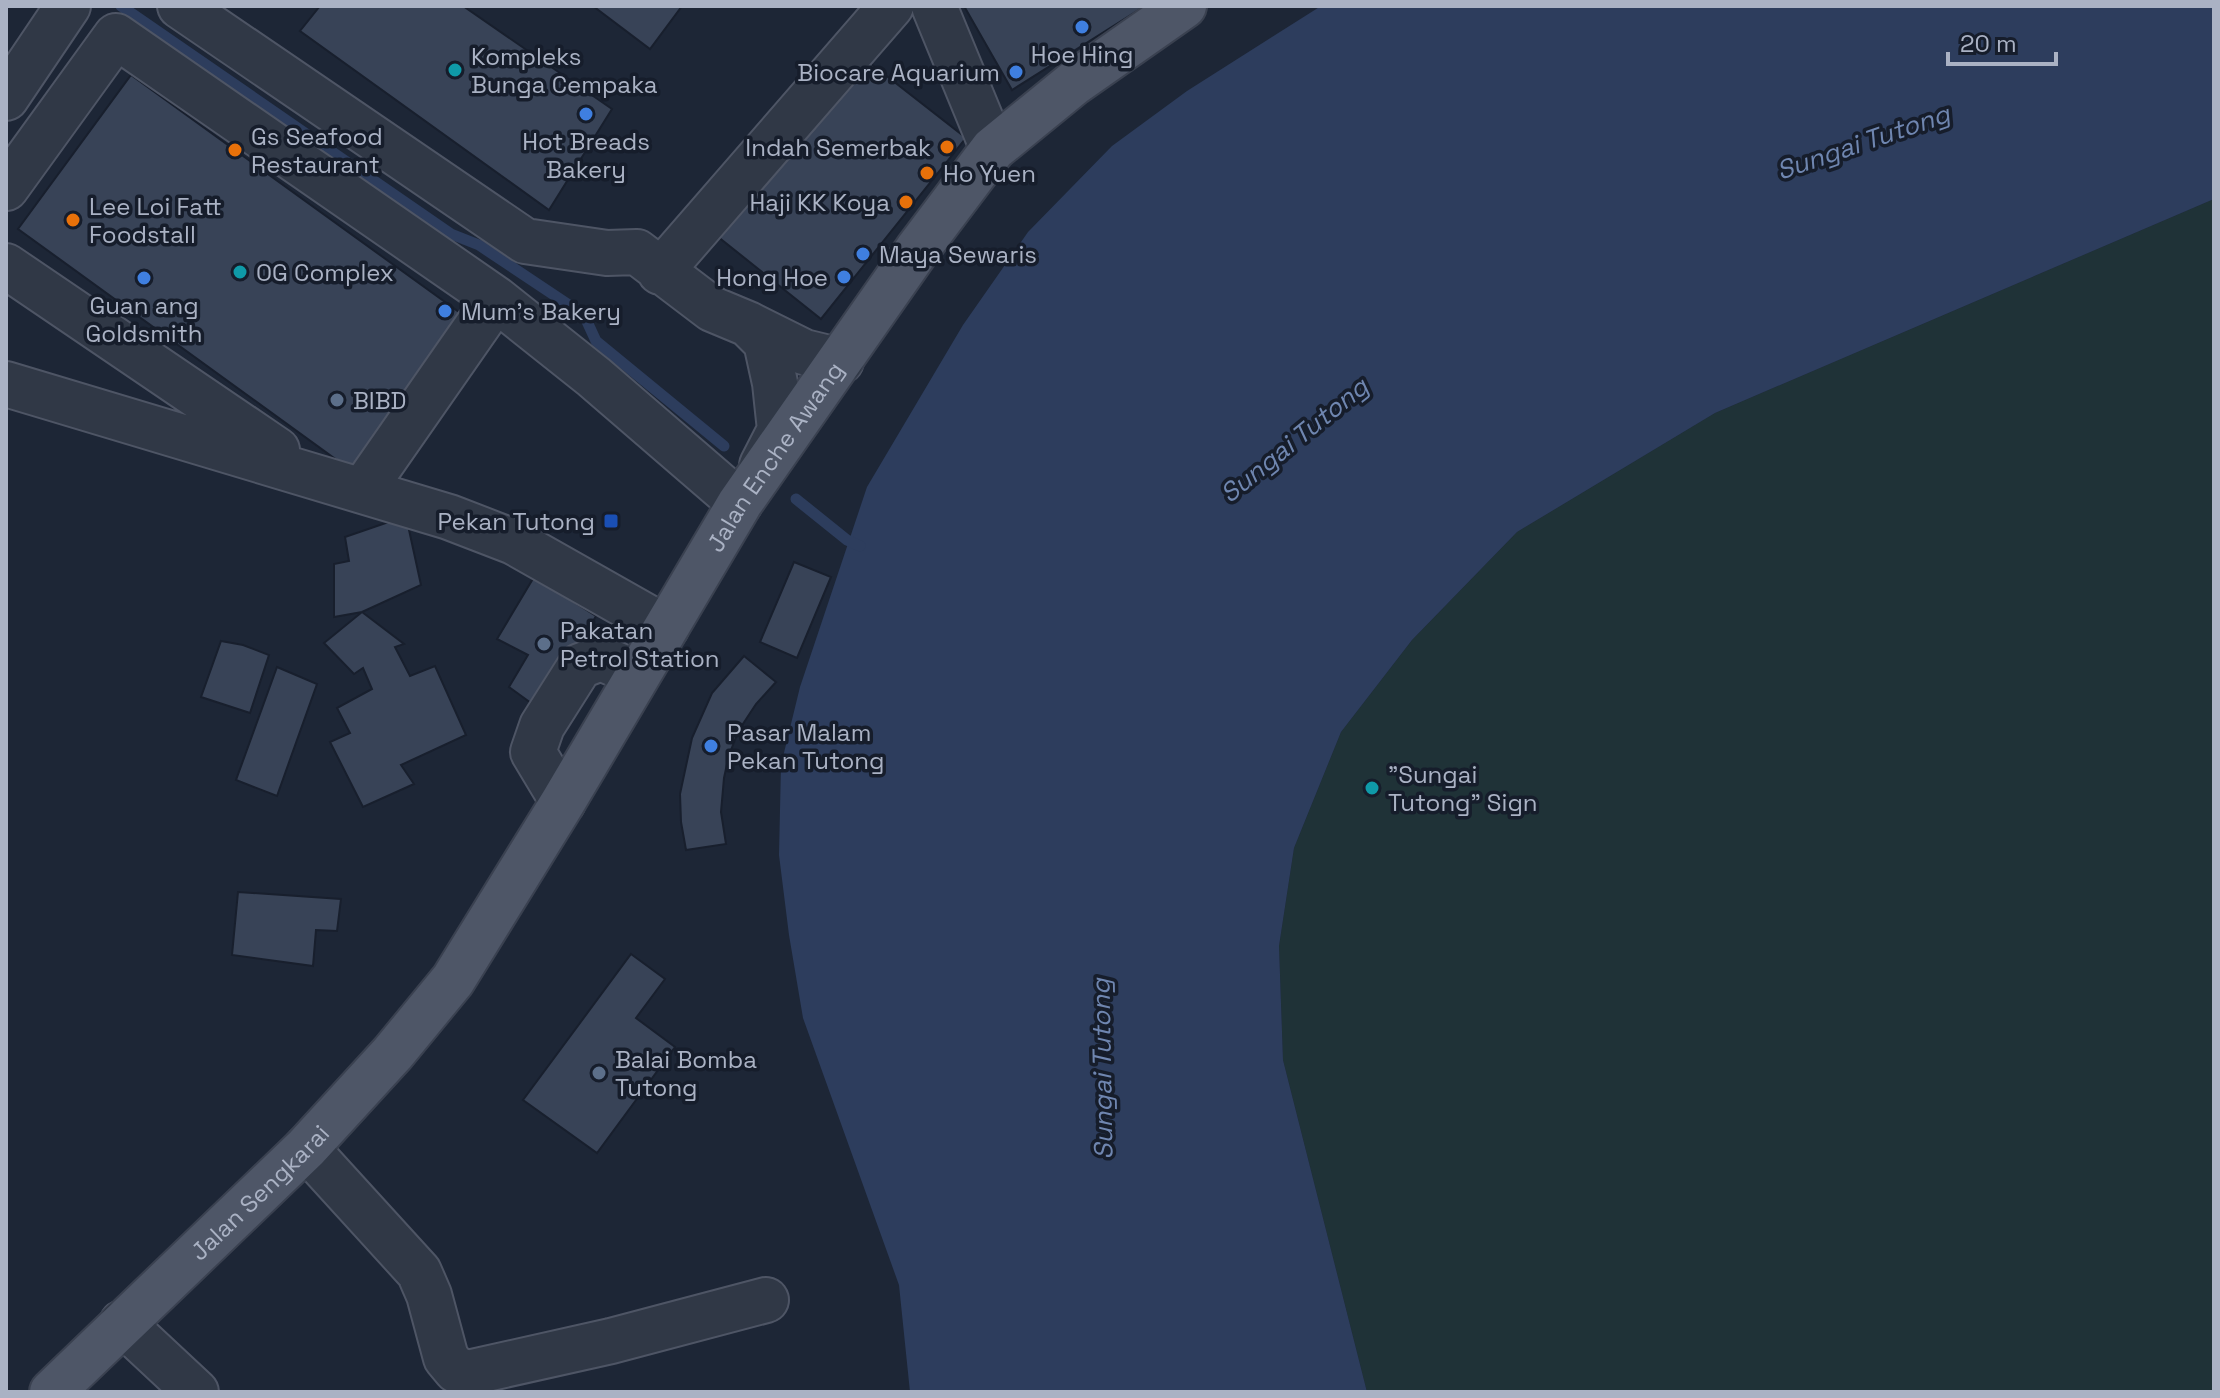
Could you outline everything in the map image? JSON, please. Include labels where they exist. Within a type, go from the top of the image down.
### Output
[{"type":"main road","name":"Jalan Enche Awang","points":[[453,980],[746,494],[917,250],[993,149],[1096,67],[1184,6]]},
{"type":"main road","name":"Jalan Sengkarai","points":[[52,1392],[306,1148],[393,1053],[453,980]]},
{"type":"street","points":[[6,98],[68,6]]},
{"type":"street","points":[[180,6],[525,241],[607,253],[637,252],[712,309],[804,352],[841,361]]},
{"type":"street","points":[[660,272],[891,6]]},
{"type":"street","points":[[934,6],[993,149]]},
{"type":"street","points":[[6,188],[116,36],[496,299],[746,494],[780,430],[775,383],[766,342],[748,324]]},
{"type":"street","points":[[6,266],[312,474]]},
{"type":"street","points":[[363,490],[496,299]]},
{"type":"street","points":[[6,384],[449,517],[514,542],[666,628]]},
{"type":"street","points":[[306,1148],[419,1272],[429,1295],[446,1358],[456,1370],[468,1373],[611,1341],[766,1300]]},
{"type":"street","points":[[122,1323],[196,1392]]},
{"type":"green space","points":[[2214,199],[2214,1392],[1367,1392],[1283,1060],[1279,946],[1294,848],[1341,732],[1412,640],[1517,532],[1715,413]]},
{"type":"water","name":"Sungai Tutong","points":[[1321,6],[2214,6],[2214,199],[1715,413],[1517,532],[1412,640],[1341,732],[1294,848],[1279,946],[1283,1060],[1367,1392],[910,1392],[899,1285],[803,1018],[789,935],[779,855],[781,765],[800,687],[867,487],[963,325],[1028,232],[1112,146],[1187,91]]},
{"type":"building","name":"Kompleks Bunga Cempaka","points":[[320,6],[463,6],[612,109],[549,210],[300,31]]},
{"type":"building","points":[[593,6],[682,6],[650,49]]},
{"type":"building","points":[[964,6],[1145,6],[1012,90]]},
{"type":"building","points":[[861,56],[966,138],[821,319],[717,236]]},
{"type":"building","name":"OG Complex","points":[[131,75],[463,315],[352,471],[18,229]]},
{"type":"building","points":[[406,516],[421,585],[362,612],[334,617],[334,564],[349,561],[345,537]]},
{"type":"building","points":[[794,562],[831,577],[797,658],[760,642]]},
{"type":"building","points":[[534,577],[596,616],[542,711],[509,687],[528,655],[497,639]]},
{"type":"building","points":[[362,612],[404,644],[395,647],[410,676],[435,666],[466,735],[401,765],[414,784],[363,807],[330,742],[350,733],[337,708],[372,689],[363,668],[354,674],[324,643]]},
{"type":"building","points":[[221,641],[269,655],[250,713],[201,697]]},
{"type":"building","name":"Pasar Malam Pekan Tutong","points":[[744,656],[776,682],[756,704],[739,730],[729,755],[721,812],[726,844],[686,850],[680,794],[692,738],[712,693]]},
{"type":"building","points":[[277,667],[317,684],[277,796],[236,780]]},
{"type":"building","points":[[238,892],[341,899],[337,931],[316,930],[313,966],[232,955]]},
{"type":"building","name":"Balai Bomba Tutong","points":[[631,954],[665,979],[636,1018],[675,1047],[597,1153],[523,1100]]},
{"type":"waterway","points":[[121,6],[451,234],[479,245],[584,315],[596,341],[724,446]]},
{"type":"waterway","points":[[796,499],[847,540],[860,546]]},
{"type":"place","name":"Hoe Hing","points":[[1082,27]]},
{"type":"place","name":"Kompleks Bunga Cempaka","points":[[455,70]]},
{"type":"place","name":"Biocare Aquarium","points":[[1016,72]]},
{"type":"place","name":"Hot Breads Bakery","points":[[586,114]]},
{"type":"place","name":"Indah Semerbak","points":[[947,147]]},
{"type":"place","name":"Gs Seafood Restaurant","points":[[235,150]]},
{"type":"place","name":"Ho Yuen","points":[[927,173]]},
{"type":"place","name":"Haji KK Koya","points":[[906,202]]},
{"type":"place","name":"Lee Loi Fatt Foodstall","points":[[73,220]]},
{"type":"place","name":"Maya Sewaris","points":[[863,254]]},
{"type":"place","name":"OG Complex","points":[[240,272]]},
{"type":"place","name":"Hong Hoe","points":[[844,277]]},
{"type":"place","name":"Guan ang Goldsmith","points":[[144,278]]},
{"type":"place","name":"Mum's Bakery","points":[[445,311]]},
{"type":"place","name":"BIBD","points":[[337,400]]},
{"type":"place","name":"Pekan Tutong","points":[[611,521]]},
{"type":"place","name":"Pakatan Petrol Station","points":[[544,644]]},
{"type":"place","name":"Pasar Malam Pekan Tutong","points":[[711,746]]},
{"type":"place","name":"\"Sungai Tutong\" Sign","points":[[1372,788]]},
{"type":"place","name":"Balai Bomba Tutong","points":[[599,1073]]}]
